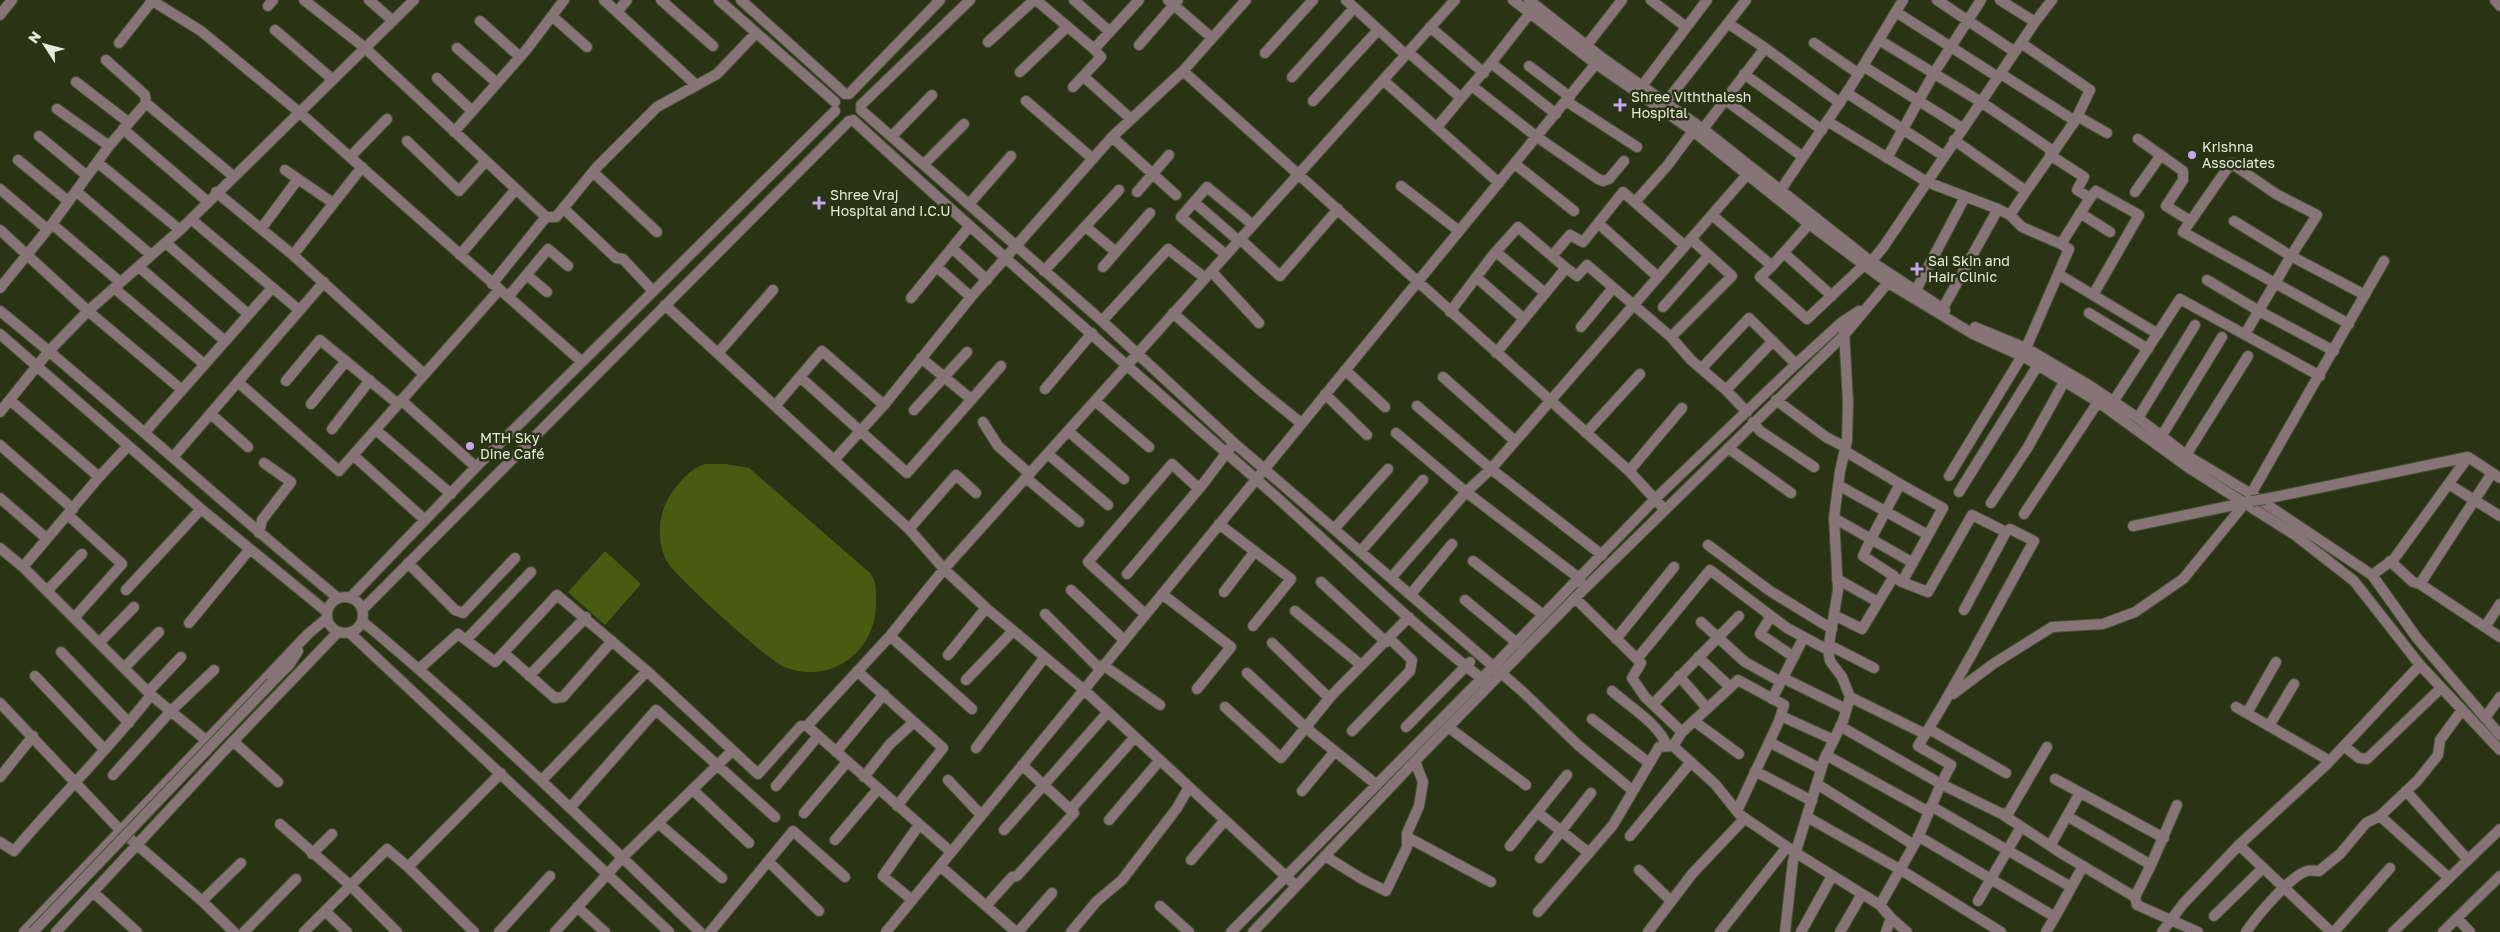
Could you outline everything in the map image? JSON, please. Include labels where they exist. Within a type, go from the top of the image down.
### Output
[{"type":"street","points":[[0,15],[12,0]]},
{"type":"street","points":[[119,43],[152,0],[201,31],[299,112],[582,362]]},
{"type":"street","points":[[304,0],[364,47],[546,217],[556,217],[593,172],[657,107],[694,84],[717,74],[756,33]]},
{"type":"street","points":[[369,0],[393,21]]},
{"type":"street","points":[[0,412],[11,401],[49,351],[88,311],[180,230],[232,176],[414,0]]},
{"type":"street","points":[[454,132],[520,56],[564,0]]},
{"type":"street","points":[[604,0],[694,84]]},
{"type":"street","points":[[616,12],[627,0]]},
{"type":"street","points":[[661,0],[713,46]]},
{"type":"street","points":[[719,0],[835,107],[840,118],[851,120],[1409,617],[1491,685]]},
{"type":"street","points":[[741,0],[847,94],[857,97],[861,107],[892,136],[1138,354],[1234,443],[1411,594],[1571,736],[1578,745],[1632,790]]},
{"type":"street","points":[[362,610],[851,120],[861,107],[970,0]]},
{"type":"street","points":[[988,42],[1035,0],[1101,57],[1073,87]]},
{"type":"street","points":[[1074,0],[1110,32]]},
{"type":"street","points":[[1094,49],[1139,0]]},
{"type":"street","points":[[834,460],[884,405],[986,280],[1112,137],[1183,71],[1246,0]]},
{"type":"street","points":[[1265,53],[1313,0]]},
{"type":"street","points":[[1346,0],[1378,30],[1461,98]]},
{"type":"street","points":[[807,726],[890,636],[944,569],[1455,0]]},
{"type":"street","points":[[1513,0],[1698,130]]},
{"type":"street","points":[[1587,45],[1622,0]]},
{"type":"street","points":[[1651,0],[1686,27]]},
{"type":"street","points":[[1666,102],[1746,0]]},
{"type":"street","points":[[1780,191],[1840,103],[1903,0]]},
{"type":"street","points":[[1937,0],[2015,52]]},
{"type":"street","points":[[1887,158],[1918,100],[1969,21],[1980,0]]},
{"type":"street","points":[[1809,224],[1760,277],[1808,319],[1868,264],[1884,246],[1962,128],[2052,0]]},
{"type":"street","points":[[2495,0],[2500,6]]},
{"type":"street","points":[[1532,1],[1587,45],[1599,60],[1666,102],[1750,171],[1809,224],[1973,334],[2024,352],[2038,365],[2098,402],[2189,468],[2250,499],[2354,582],[2420,665],[2500,750]]},
{"type":"street","points":[[1642,86],[1704,1]]},
{"type":"street","points":[[2005,1],[2035,22]]},
{"type":"street","points":[[350,598],[476,467],[835,107],[934,2]]},
{"type":"street","points":[[1139,45],[1173,2],[1212,38]]},
{"type":"street","points":[[1292,77],[1354,8]]},
{"type":"street","points":[[1896,12],[1999,75],[2107,133]]},
{"type":"street","points":[[1437,127],[1484,73],[1530,13]]},
{"type":"street","points":[[552,16],[587,47]]},
{"type":"street","points":[[480,21],[520,56]]},
{"type":"street","points":[[1729,24],[1840,103]]},
{"type":"street","points":[[1020,72],[1068,27]]},
{"type":"street","points":[[1430,27],[1484,73]]},
{"type":"street","points":[[275,30],[332,79]]},
{"type":"street","points":[[1313,101],[1378,30]]},
{"type":"street","points":[[1879,40],[1981,102],[2052,153],[2084,177],[2077,190],[2090,198]]},
{"type":"street","points":[[1814,42],[1861,70],[1918,100],[1962,128]]},
{"type":"street","points":[[2010,215],[2076,118],[2090,90],[2021,43]]},
{"type":"street","points":[[457,48],[497,83]]},
{"type":"street","points":[[1635,202],[1698,130],[1765,48]]},
{"type":"street","points":[[106,60],[145,95],[146,103],[232,176]]},
{"type":"street","points":[[886,932],[1599,60]]},
{"type":"street","points":[[1491,63],[1556,114]]},
{"type":"street","points":[[1529,66],[1568,99],[1637,147]]},
{"type":"street","points":[[1183,71],[1629,471],[1656,498],[1665,510]]},
{"type":"street","points":[[1744,74],[1825,125],[1927,182],[2010,215],[2022,228],[2069,249],[2024,352],[1949,476]]},
{"type":"street","points":[[1083,76],[1131,119]]},
{"type":"street","points":[[436,78],[472,111]]},
{"type":"street","points":[[1383,80],[1499,183]]},
{"type":"street","points":[[76,82],[126,125],[208,202]]},
{"type":"street","points":[[1472,86],[1537,137],[1603,181],[1609,179],[1624,161]]},
{"type":"street","points":[[1847,92],[1944,156]]},
{"type":"street","points":[[892,136],[932,95]]},
{"type":"street","points":[[1724,99],[1803,157]]},
{"type":"street","points":[[1026,101],[1093,159]]},
{"type":"street","points":[[0,288],[76,191],[86,174],[146,103]]},
{"type":"street","points":[[57,109],[109,146]]},
{"type":"street","points":[[350,157],[387,119]]},
{"type":"street","points":[[924,164],[964,124]]},
{"type":"street","points":[[39,136],[86,174]]},
{"type":"street","points":[[1112,137],[1176,195]]},
{"type":"street","points":[[2138,139],[2181,169],[2184,176],[2166,206],[2189,220]]},
{"type":"street","points":[[1954,140],[2026,191]]},
{"type":"street","points":[[407,141],[459,191],[486,161]]},
{"type":"street","points":[[1137,192],[1169,155]]},
{"type":"street","points":[[2135,192],[2161,155]]},
{"type":"street","points":[[969,204],[1011,156]]},
{"type":"street","points":[[18,160],[68,201]]},
{"type":"street","points":[[97,162],[180,230]]},
{"type":"street","points":[[2245,334],[2259,311],[2275,283],[2291,256],[2317,214],[2276,194],[2231,163],[2189,220],[2184,229],[2184,234],[2275,283],[2349,324]]},
{"type":"street","points":[[1515,164],[1574,211]]},
{"type":"street","points":[[293,255],[362,167]]},
{"type":"street","points":[[285,170],[334,203]]},
{"type":"street","points":[[1750,171],[1780,191],[1868,264]]},
{"type":"street","points":[[1391,578],[1466,492],[1491,469],[1750,171]]},
{"type":"street","points":[[593,172],[657,232]]},
{"type":"street","points":[[262,229],[298,179]]},
{"type":"street","points":[[1401,186],[1459,231]]},
{"type":"street","points":[[1226,255],[1181,217],[1194,202],[1208,187],[1253,226]]},
{"type":"street","points":[[460,255],[516,188]]},
{"type":"street","points":[[0,189],[49,226],[204,364]]},
{"type":"street","points":[[1044,271],[1119,190]]},
{"type":"street","points":[[76,191],[151,255]]},
{"type":"street","points":[[2061,244],[2096,191],[2140,215],[2093,295]]},
{"type":"street","points":[[216,192],[324,282],[424,374]]},
{"type":"street","points":[[1552,256],[1570,235],[1583,242],[1623,192],[1688,243],[1709,256],[1732,276],[1671,337]]},
{"type":"street","points":[[1916,290],[1965,197]]},
{"type":"street","points":[[1194,202],[1280,276],[1338,209]]},
{"type":"street","points":[[563,208],[616,258],[623,259],[653,290]]},
{"type":"street","points":[[1943,308],[1998,210]]},
{"type":"street","points":[[1103,267],[1150,213]]},
{"type":"street","points":[[2080,213],[2110,232]]},
{"type":"street","points":[[1712,216],[1772,266]]},
{"type":"street","points":[[239,383],[339,471],[424,374],[496,287],[546,217]]},
{"type":"street","points":[[191,219],[299,310]]},
{"type":"street","points":[[2234,221],[2291,256],[2365,295]]},
{"type":"street","points":[[1598,223],[1658,277]]},
{"type":"street","points":[[911,298],[969,227]]},
{"type":"street","points":[[1086,227],[1116,252]]},
{"type":"street","points":[[1450,312],[1476,277],[1518,227],[1577,276],[1587,266],[1671,337],[1691,360],[1726,390],[1747,412]]},
{"type":"street","points":[[0,230],[88,311],[182,390]]},
{"type":"street","points":[[166,242],[248,314]]},
{"type":"street","points":[[952,248],[986,280]]},
{"type":"street","points":[[508,297],[548,249],[568,266]]},
{"type":"street","points":[[1102,322],[1168,249],[1209,275],[1259,322]]},
{"type":"street","points":[[1496,252],[1545,293]]},
{"type":"street","points":[[1784,253],[1832,296]]},
{"type":"street","points":[[1663,307],[1709,256]]},
{"type":"street","points":[[1950,696],[1994,664],[2052,627],[2102,624],[2134,612],[2183,579],[2250,499],[2384,261]]},
{"type":"street","points":[[139,267],[225,341]]},
{"type":"street","points":[[936,267],[972,297]]},
{"type":"street","points":[[1496,353],[1566,268]]},
{"type":"street","points":[[2058,274],[2158,334]]},
{"type":"street","points":[[527,275],[547,292]]},
{"type":"street","points":[[1476,277],[1524,318]]},
{"type":"street","points":[[1891,279],[1916,290],[1981,330],[2113,402],[2250,499],[2372,575],[2417,638],[2500,735]]},
{"type":"street","points":[[1253,932],[1415,761],[1575,598],[1845,334],[1868,304],[1891,279]]},
{"type":"street","points":[[2207,280],[2259,311],[2334,351]]},
{"type":"street","points":[[174,456],[239,383],[324,282]]},
{"type":"street","points":[[145,432],[272,288]]},
{"type":"street","points":[[1581,327],[1613,288]]},
{"type":"street","points":[[718,353],[773,290]]},
{"type":"street","points":[[2113,402],[2180,299],[2320,376]]},
{"type":"street","points":[[1231,932],[1493,667],[1542,614],[1656,498],[1796,364],[1842,322],[1868,304]]},
{"type":"street","points":[[665,305],[909,529],[944,569],[986,608],[1083,689],[1296,886]]},
{"type":"street","points":[[0,311],[174,456],[259,534],[338,598],[350,598],[360,605],[362,621],[350,633]]},
{"type":"street","points":[[2089,313],[2148,349]]},
{"type":"street","points":[[1173,314],[1301,423]]},
{"type":"street","points":[[1702,368],[1749,318],[1796,364]]},
{"type":"street","points":[[1720,932],[1791,850],[1807,817],[1826,755],[1840,726],[1850,697],[1842,677],[1830,661],[1829,647],[1837,579],[1834,518],[1845,449],[1848,402],[1845,334],[1842,322]]},
{"type":"street","points":[[2138,418],[2195,325]]},
{"type":"street","points":[[1045,389],[1092,333]]},
{"type":"street","points":[[0,334],[38,365],[201,509],[327,615]]},
{"type":"street","points":[[2161,437],[2222,337]]},
{"type":"street","points":[[286,381],[320,340],[400,402],[476,467]]},
{"type":"street","points":[[1726,390],[1772,341]]},
{"type":"street","points":[[775,406],[822,351],[884,405]]},
{"type":"street","points":[[914,410],[967,352]]},
{"type":"street","points":[[2186,455],[2248,356]]},
{"type":"street","points":[[921,358],[972,399]]},
{"type":"street","points":[[311,404],[346,361]]},
{"type":"street","points":[[1959,492],[2038,365]]},
{"type":"street","points":[[800,377],[907,473],[1001,366]]},
{"type":"street","points":[[1345,370],[1385,407]]},
{"type":"street","points":[[1586,433],[1640,374]]},
{"type":"street","points":[[1443,377],[1515,440]]},
{"type":"street","points":[[332,429],[370,380]]},
{"type":"street","points":[[1991,503],[2028,447],[2064,382]]},
{"type":"street","points":[[1325,394],[1367,435]]},
{"type":"street","points":[[1776,400],[1826,437],[1900,484],[1943,508],[1913,562],[1878,602],[1862,629],[1834,615]]},
{"type":"street","points":[[11,401],[99,477]]},
{"type":"street","points":[[1095,401],[1149,447]]},
{"type":"street","points":[[2024,514],[2098,402]]},
{"type":"street","points":[[1417,406],[1491,469],[1602,554]]},
{"type":"street","points":[[1629,471],[1682,408]]},
{"type":"street","points":[[211,414],[248,448]]},
{"type":"street","points":[[983,422],[998,446],[1079,522]]},
{"type":"street","points":[[1753,422],[1760,431],[1814,467]]},
{"type":"street","points":[[376,430],[450,494]]},
{"type":"street","points":[[1068,431],[1124,479]]},
{"type":"street","points":[[1396,433],[1466,492],[1579,578],[1583,590]]},
{"type":"street","points":[[1127,574],[1203,484],[1234,443]]},
{"type":"street","points":[[0,445],[122,564],[74,618]]},
{"type":"street","points":[[24,567],[46,538],[128,446]]},
{"type":"street","points":[[1728,448],[1790,494]]},
{"type":"street","points":[[1048,454],[1108,505]]},
{"type":"street","points":[[353,455],[425,520]]},
{"type":"street","points":[[2372,575],[2390,561],[2450,485],[2468,457]]},
{"type":"street","points":[[2133,526],[2250,499],[2265,498],[2468,457],[2496,475],[2474,501],[2420,584]]},
{"type":"street","points":[[259,534],[262,520],[291,482],[264,463]]},
{"type":"street","points":[[1146,614],[1088,562],[1172,464],[1196,487],[1203,484]]},
{"type":"street","points":[[1334,529],[1388,468]]},
{"type":"street","points":[[909,529],[956,475],[976,493]]},
{"type":"street","points":[[1360,552],[1423,480]]},
{"type":"street","points":[[1900,484],[1863,556],[1898,579],[1928,592],[1972,515],[2006,532]]},
{"type":"street","points":[[1838,485],[1928,535]]},
{"type":"street","points":[[2450,485],[2500,516]]},
{"type":"street","points":[[0,498],[46,538]]},
{"type":"street","points":[[126,590],[201,509]]},
{"type":"street","points":[[1834,518],[1913,562]]},
{"type":"street","points":[[1219,524],[1291,579],[1253,626]]},
{"type":"street","points":[[1880,905],[1901,870],[1951,765],[1918,746],[1950,696],[1989,620],[2034,541],[2010,528],[2006,532],[1964,610]]},
{"type":"street","points":[[1411,594],[1452,544]]},
{"type":"street","points":[[1708,545],[1770,591],[1832,630]]},
{"type":"street","points":[[0,548],[24,567],[149,693],[207,741]]},
{"type":"street","points":[[189,623],[250,549]]},
{"type":"street","points":[[1224,592],[1255,551]]},
{"type":"street","points":[[47,591],[82,554]]},
{"type":"street","points":[[408,563],[455,610],[462,613],[515,558]]},
{"type":"street","points":[[1473,561],[1542,614]]},
{"type":"street","points":[[2390,561],[2413,582],[2420,584],[2500,637]]},
{"type":"street","points":[[1616,639],[1674,567]]},
{"type":"street","points":[[1637,659],[1710,570],[1771,616],[1804,637],[1874,668]]},
{"type":"street","points":[[466,640],[531,572]]},
{"type":"street","points":[[1837,579],[1878,602]]},
{"type":"street","points":[[1321,582],[1412,660],[1410,670],[1352,731]]},
{"type":"street","points":[[1071,590],[1124,640]]},
{"type":"street","points":[[1162,594],[1231,647],[1197,689]]},
{"type":"street","points":[[419,669],[458,634],[495,662],[557,595],[586,617],[647,671],[758,774],[801,726],[807,726],[951,852]]},
{"type":"street","points":[[338,598],[329,606],[327,615],[329,624],[338,632],[350,633],[668,932]]},
{"type":"street","points":[[1575,598],[1641,663],[1632,678],[1652,704],[1682,732]]},
{"type":"street","points":[[1465,600],[1516,643]]},
{"type":"street","points":[[2485,627],[2500,604]]},
{"type":"street","points":[[99,643],[134,607]]},
{"type":"street","points":[[948,655],[986,608]]},
{"type":"street","points":[[1295,611],[1361,665]]},
{"type":"street","points":[[1045,614],[1101,667],[1160,705]]},
{"type":"street","points":[[24,932],[327,615]]},
{"type":"street","points":[[1652,704],[1739,616]]},
{"type":"street","points":[[1771,616],[1760,634],[1794,657]]},
{"type":"street","points":[[530,676],[586,617]]},
{"type":"street","points":[[1225,707],[1281,758],[1329,698],[1409,617]]},
{"type":"street","points":[[362,621],[419,669],[542,780],[700,932]]},
{"type":"street","points":[[1700,622],[1745,662],[1846,709]]},
{"type":"street","points":[[124,668],[159,632]]},
{"type":"street","points":[[56,932],[233,741],[338,632]]},
{"type":"street","points":[[966,680],[1013,632]]},
{"type":"street","points":[[43,932],[272,687],[289,665],[308,634]]},
{"type":"street","points":[[890,636],[972,709]]},
{"type":"street","points":[[1772,699],[1804,637]]},
{"type":"street","points":[[504,653],[555,698],[563,697],[612,641]]},
{"type":"street","points":[[1272,643],[1329,698]]},
{"type":"street","points":[[33,932],[272,687],[322,649]]},
{"type":"street","points":[[61,652],[129,723]]},
{"type":"street","points":[[1406,727],[1478,655]]},
{"type":"street","points":[[0,842],[14,851],[64,793],[75,784],[129,723],[149,693],[181,657]]},
{"type":"street","points":[[1698,657],[1730,687]]},
{"type":"street","points":[[976,748],[1044,658]]},
{"type":"street","points":[[2247,713],[2276,662]]},
{"type":"street","points":[[2162,932],[2171,918],[2240,845],[2330,761],[2420,665]]},
{"type":"street","points":[[114,775],[171,711],[214,670]]},
{"type":"street","points":[[542,780],[647,671]]},
{"type":"street","points":[[858,671],[943,748],[897,806]]},
{"type":"street","points":[[1247,673],[1306,728],[1377,785]]},
{"type":"street","points":[[35,676],[104,749]]},
{"type":"street","points":[[1680,676],[1707,708]]},
{"type":"street","points":[[1538,912],[1613,825],[1659,747],[1670,746],[1682,732],[1738,680],[1784,705],[1781,716],[1755,771],[1741,814],[1648,932]]},
{"type":"street","points":[[2269,726],[2294,684]]},
{"type":"street","points":[[2344,746],[2360,758],[2366,759],[2441,688]]},
{"type":"street","points":[[1612,691],[1653,726],[1670,746],[1715,784],[1741,814],[1791,850],[1880,905],[1907,932]]},
{"type":"street","points":[[836,752],[884,694]]},
{"type":"street","points":[[1850,697],[1927,732],[2006,773]]},
{"type":"street","points":[[2485,718],[2500,697]]},
{"type":"street","points":[[1,706],[34,736],[75,784],[120,830],[202,901],[234,932]]},
{"type":"street","points":[[2236,707],[2330,761]]},
{"type":"street","points":[[570,808],[656,710],[775,817]]},
{"type":"street","points":[[2246,932],[2284,888],[2307,871],[2319,871],[2340,854],[2366,823],[2380,816],[2406,791],[2438,756],[2440,740],[2462,710]]},
{"type":"street","points":[[1004,830],[1108,712]]},
{"type":"street","points":[[1781,716],[1834,740]]},
{"type":"street","points":[[1592,719],[1649,763]]},
{"type":"street","points":[[1694,721],[1738,754]]},
{"type":"street","points":[[864,777],[890,744],[914,722]]},
{"type":"street","points":[[1840,726],[1941,784],[2002,814],[2050,846],[2135,897]]},
{"type":"street","points":[[1448,727],[1526,786]]},
{"type":"street","points":[[0,777],[34,736]]},
{"type":"street","points":[[776,786],[818,736]]},
{"type":"street","points":[[1071,810],[1135,737]]},
{"type":"street","points":[[233,741],[278,782]]},
{"type":"street","points":[[1769,742],[1822,769]]},
{"type":"street","points":[[2002,814],[2009,812],[2047,747]]},
{"type":"street","points":[[555,932],[622,858],[732,751]]},
{"type":"street","points":[[1302,791],[1335,751]]},
{"type":"street","points":[[1826,755],[1930,809],[2071,887]]},
{"type":"street","points":[[1109,820],[1160,760]]},
{"type":"street","points":[[1324,856],[1386,891],[1407,847],[1407,837],[1419,806],[1423,782],[1415,761]]},
{"type":"street","points":[[804,813],[847,762]]},
{"type":"street","points":[[1630,836],[1691,762]]},
{"type":"street","points":[[986,906],[1012,877],[1018,876],[1074,813],[1022,765]]},
{"type":"street","points":[[1755,771],[1812,801]]},
{"type":"street","points":[[408,867],[501,773]]},
{"type":"street","points":[[1510,846],[1567,775]]},
{"type":"street","points":[[2055,778],[2164,838]]},
{"type":"street","points":[[948,780],[981,815]]},
{"type":"street","points":[[1817,784],[1992,880],[2055,917]]},
{"type":"street","points":[[1071,932],[1097,901],[1122,880],[1177,808],[1190,787]]},
{"type":"street","points":[[835,840],[878,789]]},
{"type":"street","points":[[693,790],[749,843]]},
{"type":"street","points":[[2406,791],[2468,860]]},
{"type":"street","points":[[1540,858],[1591,793]]},
{"type":"street","points":[[2050,846],[2080,793]]},
{"type":"street","points":[[2177,805],[2164,838],[2135,897],[2137,905],[2171,918],[2198,932]]},
{"type":"street","points":[[1537,812],[1589,853]]},
{"type":"street","points":[[2067,816],[2151,865]]},
{"type":"street","points":[[2380,816],[2449,878]]},
{"type":"street","points":[[1807,817],[1901,870],[2001,932]]},
{"type":"street","points":[[1191,860],[1225,820]]},
{"type":"street","points":[[658,823],[722,878]]},
{"type":"street","points":[[280,824],[312,854],[351,886],[397,932]]},
{"type":"street","points":[[912,900],[882,876],[919,825]]},
{"type":"street","points":[[1978,902],[2021,827]]},
{"type":"street","points":[[2393,932],[2500,829]]},
{"type":"street","points":[[710,932],[793,832],[845,877]]},
{"type":"street","points":[[312,854],[332,834]]},
{"type":"street","points":[[1407,837],[1491,882]]},
{"type":"street","points":[[2240,845],[2333,932],[2390,868]]},
{"type":"street","points":[[304,932],[387,849],[474,932]]},
{"type":"street","points":[[1785,932],[1791,850]]},
{"type":"street","points":[[768,862],[819,911]]},
{"type":"street","points":[[202,901],[241,863]]},
{"type":"street","points":[[940,866],[1017,932],[1052,893]]},
{"type":"street","points":[[2046,932],[2083,866]]},
{"type":"street","points":[[2214,916],[2263,868]]},
{"type":"street","points":[[1639,870],[1671,901]]},
{"type":"street","points":[[499,932],[550,876]]},
{"type":"street","points":[[1801,932],[1832,876]]},
{"type":"street","points":[[2443,932],[2500,876]]},
{"type":"street","points":[[244,932],[296,879]]},
{"type":"street","points":[[93,892],[137,932]]},
{"type":"street","points":[[1840,932],[1862,894]]},
{"type":"street","points":[[1160,906],[1189,932]]},
{"type":"street","points":[[577,907],[605,932]]},
{"type":"street","points":[[325,911],[347,932]]},
{"type":"street","points":[[1886,932],[1891,918]]},
{"type":"street","points":[[2457,918],[2470,932]]},
{"type":"green space","points":[[705,464],[726,464],[749,468],[870,573],[874,580],[876,591],[874,621],[868,637],[858,651],[846,661],[832,668],[816,672],[799,671],[782,666],[720,615],[685,582],[666,560],[660,535],[663,510],[671,494],[681,481],[694,469]]},
{"type":"green space","points":[[605,551],[641,584],[605,625],[568,592]]},
{"type":"place","name":"Shree Viththalesh Hospital","points":[[1620,105]]},
{"type":"place","name":"Krishna Associates","points":[[2192,155]]},
{"type":"place","name":"Shree Vraj Hospital and I.C.U","points":[[819,203]]},
{"type":"place","name":"Sai Skin and Hair Clinic","points":[[1917,269]]},
{"type":"place","name":"MTH Sky Dine Café","points":[[470,446]]}]
